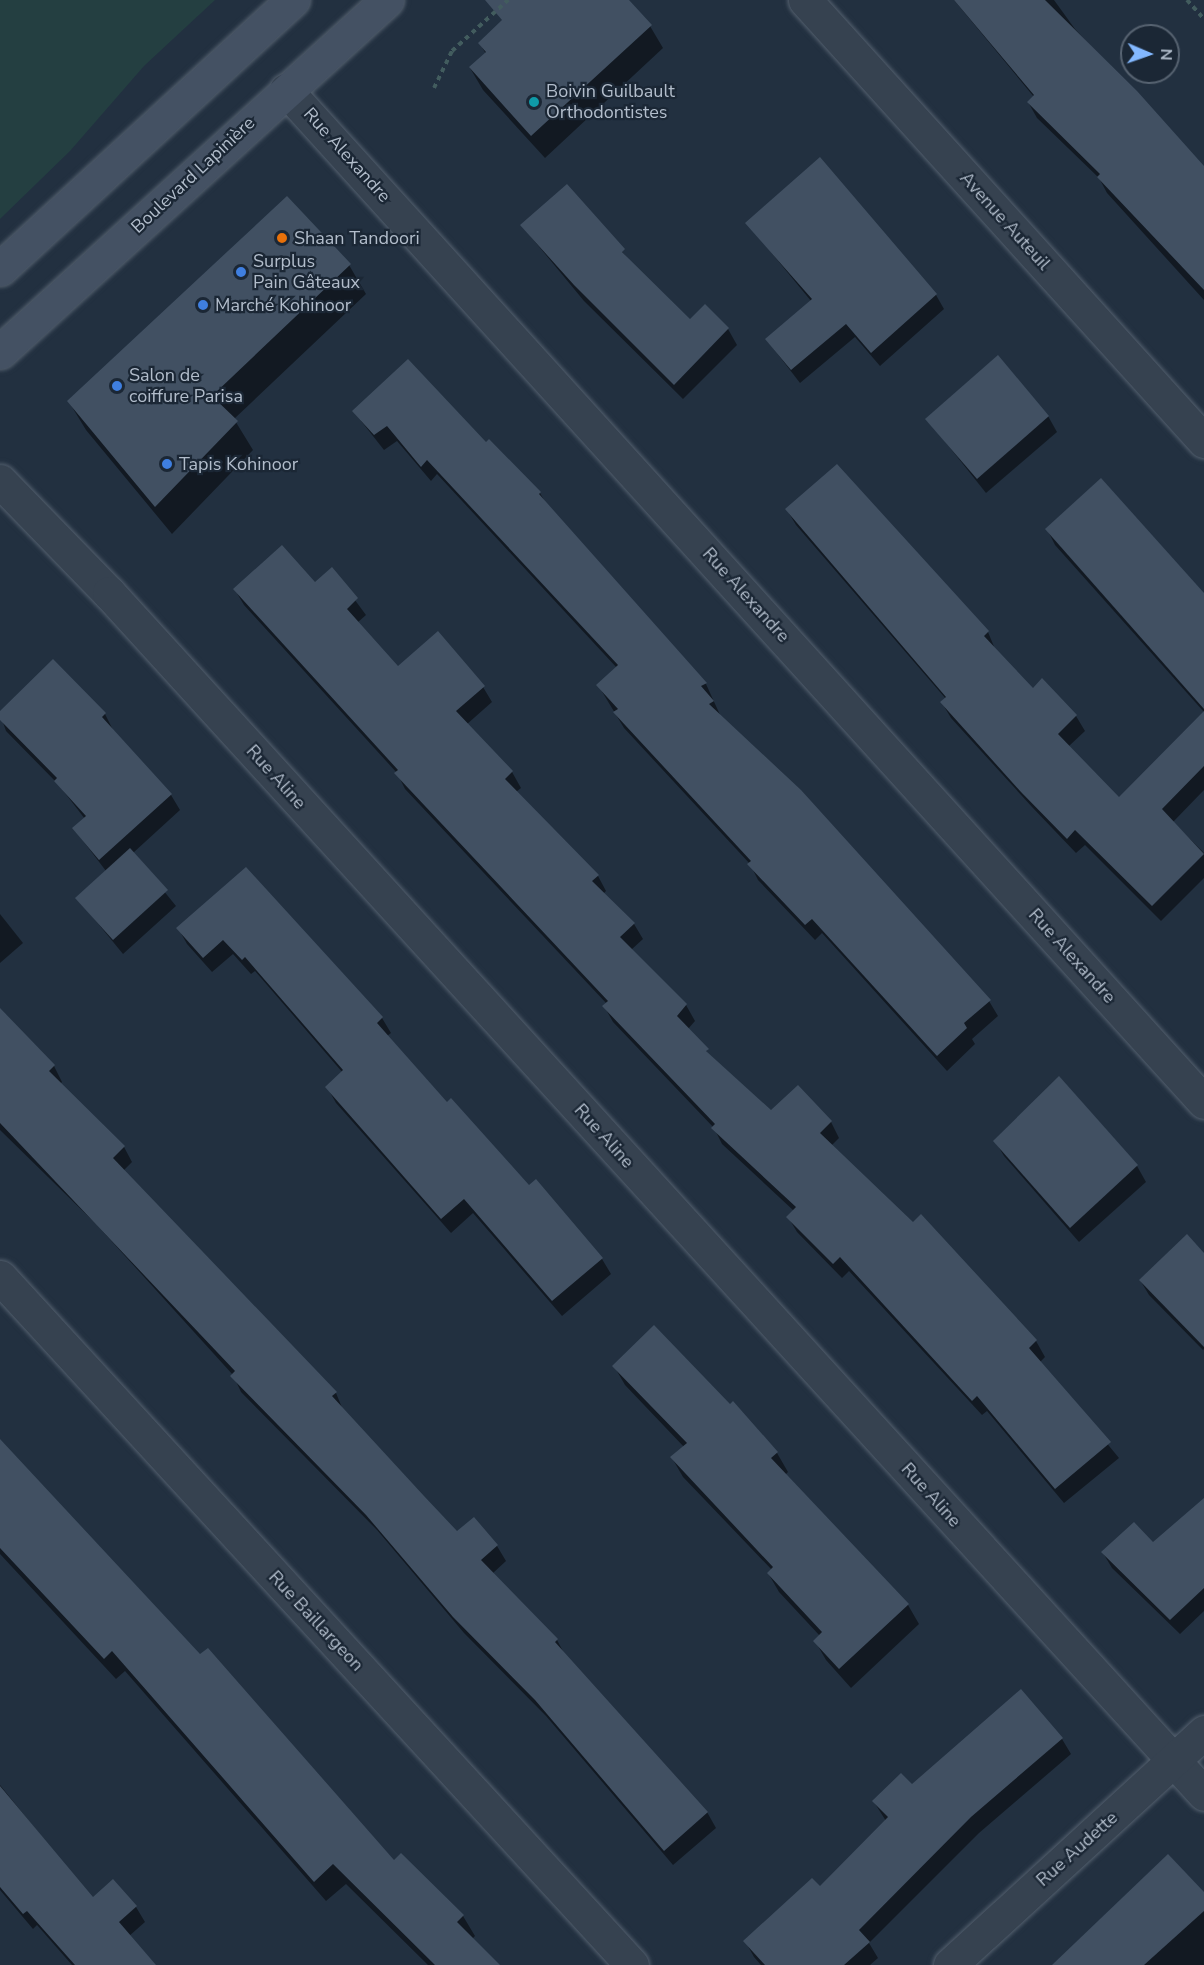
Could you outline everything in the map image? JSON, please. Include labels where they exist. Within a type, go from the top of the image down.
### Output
[{"type":"main road","points":[[0,269],[293,0]]},
{"type":"main road","name":"Boulevard Lapinière","points":[[0,352],[387,0]]},
{"type":"street","name":"Avenue Auteuil","points":[[805,0],[1204,441]]},
{"type":"street","name":"Rue Alexandre","points":[[286,90],[1204,1102]]},
{"type":"street","name":"Rue Aline","points":[[0,481],[110,594],[1204,1794]]},
{"type":"street","name":"Rue Baillargeon","points":[[0,1277],[632,1965]]},
{"type":"street","name":"Rue Audette","points":[[950,1965],[1204,1732]]},
{"type":"path","points":[[434,88],[452,51],[508,0]]},
{"type":"path","points":[[1186,0],[1204,20]]},
{"type":"green space","points":[[0,0],[215,0],[144,66],[70,151],[0,219]]},
{"type":"building","name":"Boivin Guilbault Orthodontistes","points":[[485,0],[629,0],[652,25],[531,136],[469,67],[486,52],[478,43],[502,20]]},
{"type":"building","points":[[954,0],[1045,0],[1120,74],[1120,84],[1130,84],[1204,166],[1204,290],[1097,177],[1100,174],[1027,102],[1034,95]]},
{"type":"building","points":[[820,157],[937,294],[871,353],[846,324],[791,370],[765,339],[812,299],[745,223]]},
{"type":"building","points":[[567,184],[625,249],[622,252],[690,319],[705,304],[729,328],[674,385],[574,285],[520,225]]},
{"type":"building","points":[[287,196],[351,264],[212,396],[238,421],[155,507],[67,401]]},
{"type":"building","points":[[998,355],[1049,416],[977,479],[925,419]]},
{"type":"building","points":[[408,359],[486,442],[489,439],[541,492],[539,494],[707,683],[701,686],[714,701],[709,704],[801,790],[991,1000],[964,1023],[967,1028],[937,1056],[812,919],[805,925],[747,864],[751,861],[613,712],[618,709],[596,685],[618,665],[427,460],[421,467],[387,426],[374,435],[352,411]]},
{"type":"building","points":[[837,464],[989,631],[984,636],[1033,688],[1042,678],[1077,715],[1058,734],[1119,797],[1204,711],[1204,766],[1162,809],[1204,854],[1152,906],[1075,830],[1067,839],[1021,792],[940,702],[946,697],[785,509]]},
{"type":"building","points":[[1101,478],[1204,593],[1204,709],[1045,529]]},
{"type":"building","points":[[282,545],[315,582],[332,567],[358,598],[347,609],[398,666],[438,631],[485,686],[456,711],[513,771],[505,779],[599,875],[592,881],[635,923],[620,937],[687,1004],[677,1016],[709,1049],[706,1051],[771,1110],[798,1085],[832,1121],[820,1133],[913,1222],[921,1214],[1037,1340],[1029,1348],[1111,1442],[1055,1489],[977,1396],[972,1401],[840,1257],[833,1264],[786,1217],[796,1207],[711,1128],[715,1124],[602,1006],[608,1001],[394,773],[398,770],[233,589]]},
{"type":"building","points":[[53,659],[106,713],[102,717],[172,794],[99,860],[72,828],[86,816],[54,781],[57,778],[0,720],[0,711]]},
{"type":"building","points":[[130,848],[168,890],[113,940],[75,898]]},
{"type":"building","points":[[246,867],[383,1017],[377,1023],[447,1102],[451,1098],[529,1185],[536,1179],[603,1258],[552,1301],[464,1199],[441,1219],[325,1087],[343,1070],[245,957],[242,960],[223,940],[203,958],[176,928]]},
{"type":"building","points":[[0,1008],[55,1065],[49,1071],[125,1146],[113,1158],[337,1392],[332,1396],[424,1496],[457,1531],[474,1517],[498,1545],[481,1560],[558,1639],[555,1642],[708,1812],[664,1851],[535,1700],[453,1617],[366,1515],[230,1376],[235,1371],[0,1123]]},
{"type":"building","points":[[1059,1076],[1138,1165],[1070,1228],[993,1141]]},
{"type":"building","points":[[1187,1234],[1204,1253],[1204,1347],[1139,1280]]},
{"type":"building","points":[[654,1325],[730,1404],[733,1401],[778,1452],[771,1458],[909,1604],[839,1669],[813,1641],[822,1632],[767,1573],[773,1567],[670,1457],[687,1443],[612,1366]]},
{"type":"building","points":[[0,1439],[200,1654],[208,1648],[394,1860],[401,1853],[464,1915],[457,1922],[500,1965],[435,1965],[333,1864],[314,1882],[112,1651],[104,1659],[0,1548]]},
{"type":"building","points":[[1204,1498],[1204,1588],[1170,1620],[1101,1552],[1134,1522],[1153,1542]]},
{"type":"building","points":[[1021,1689],[1063,1738],[971,1817],[859,1930],[870,1942],[844,1965],[765,1965],[743,1941],[812,1878],[820,1886],[888,1817],[872,1801],[901,1773],[912,1784]]},
{"type":"building","points":[[0,1786],[93,1897],[113,1879],[137,1906],[119,1922],[156,1965],[75,1965],[27,1911],[23,1914],[0,1887]]},
{"type":"building","points":[[1168,1854],[1204,1892],[1204,1911],[1144,1965],[1052,1965]]},
{"type":"place","name":"Boivin Guilbault Orthodontistes","points":[[534,102]]},
{"type":"place","name":"Shaan Tandoori","points":[[282,238]]},
{"type":"place","name":"Surplus Pain Gâteaux","points":[[241,272]]},
{"type":"place","name":"Marché Kohinoor","points":[[203,305]]},
{"type":"place","name":"Salon de coiffure Parisa","points":[[117,386]]},
{"type":"place","name":"Tapis Kohinoor","points":[[167,464]]}]
